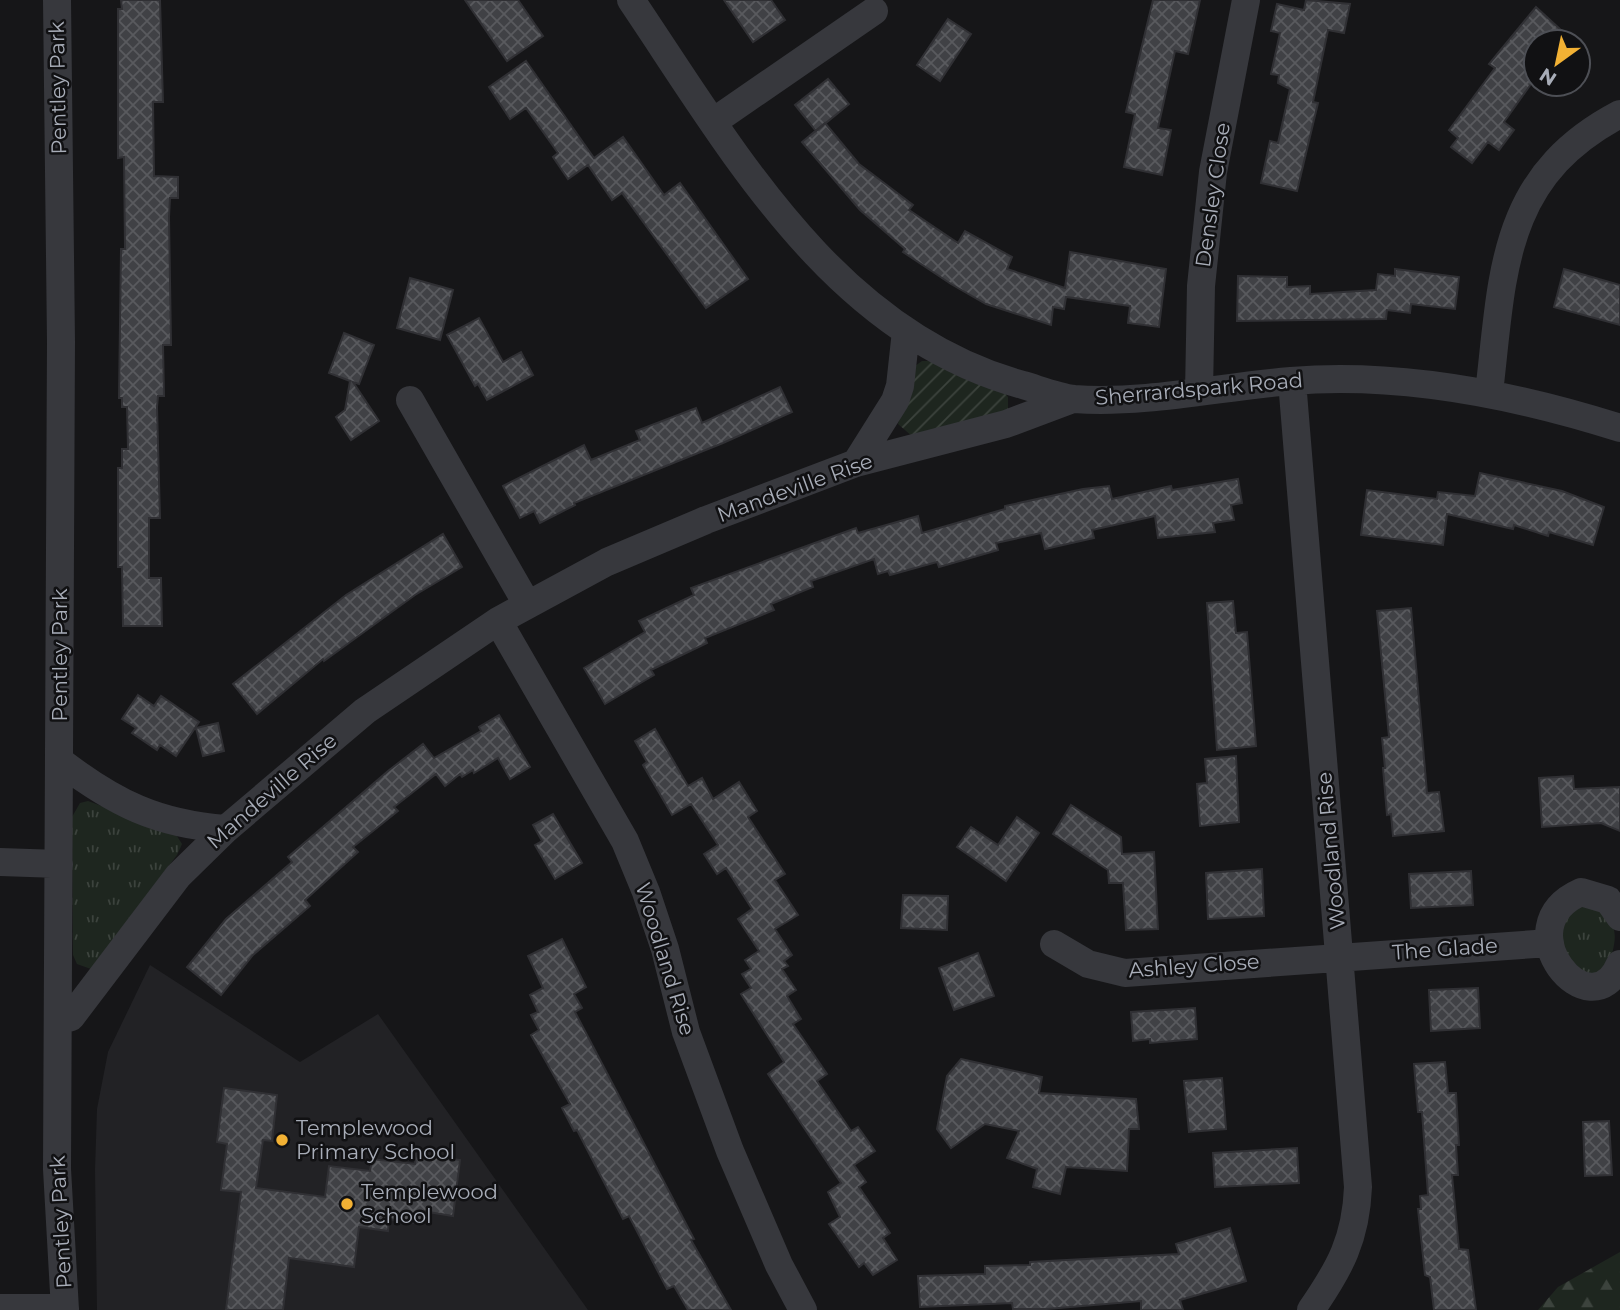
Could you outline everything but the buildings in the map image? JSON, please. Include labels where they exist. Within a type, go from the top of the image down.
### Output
[{"type":"street","name":"Pentley Park","points":[[57,0],[61,762],[57,1169],[65,1309]]},
{"type":"street","name":"Sherrardspark Road","points":[[631,0],[773,206],[813,252],[906,331],[937,352],[969,367],[1073,399],[1199,392],[1292,381],[1387,382],[1489,393],[1620,428]]},
{"type":"street","name":"Densley Close","points":[[1199,392],[1201,286],[1213,172],[1246,0]]},
{"type":"street","points":[[713,121],[874,11]]},
{"type":"street","points":[[1489,393],[1504,268],[1515,230],[1533,189],[1555,159],[1597,126],[1620,114]]},
{"type":"street","points":[[856,463],[895,401],[900,386],[906,331]]},
{"type":"street","name":"Woodland Rise","points":[[1292,381],[1358,1187],[1356,1222],[1342,1259],[1311,1310]]},
{"type":"street","name":"Mandeville Rise","points":[[58,1021],[71,1017],[178,876],[226,829],[365,710],[498,621],[607,562],[706,520],[856,463],[1006,424],[1073,399]]},
{"type":"street","points":[[410,400],[527,604]]},
{"type":"street","name":"Woodland Rise","points":[[498,621],[625,841],[650,904],[686,1032],[730,1152],[779,1265],[803,1310]]},
{"type":"street","points":[[61,762],[132,809],[196,827],[226,829]]},
{"type":"street","points":[[0,862],[59,864]]},
{"type":"street","points":[[1620,917],[1608,900],[1595,893],[1581,892],[1559,905],[1551,923],[1550,943],[1565,977],[1583,986],[1604,983],[1617,972],[1620,964]]},
{"type":"street","name":"The Glade","points":[[1339,956],[1550,943]]},
{"type":"street","name":"Ashley Close","points":[[1054,944],[1088,964],[1125,972],[1339,956]]},
{"type":"street","points":[[0,1308],[65,1309]]},
{"type":"shaded area","name":"Templewood Primary School","points":[[150,965],[300,1062],[378,1014],[588,1310],[97,1310],[97,1109],[108,1052]]},
{"type":"green space","points":[[922,361],[932,361],[1002,390],[1008,397],[1008,411],[913,437],[898,424],[915,366]]},
{"type":"green space","points":[[88,801],[175,833],[182,844],[177,855],[91,969],[77,964],[73,955],[72,817],[80,803]]},
{"type":"green space","points":[[1586,899],[1611,922],[1615,936],[1614,946],[1607,971],[1578,977],[1560,945],[1567,910]]},
{"type":"green space","points":[[1620,1252],[1620,1310],[1538,1310],[1558,1287]]},
{"type":"place","name":"Templewood Primary School","points":[[282,1140]]},
{"type":"place","name":"Templewood School","points":[[347,1204]]}]
